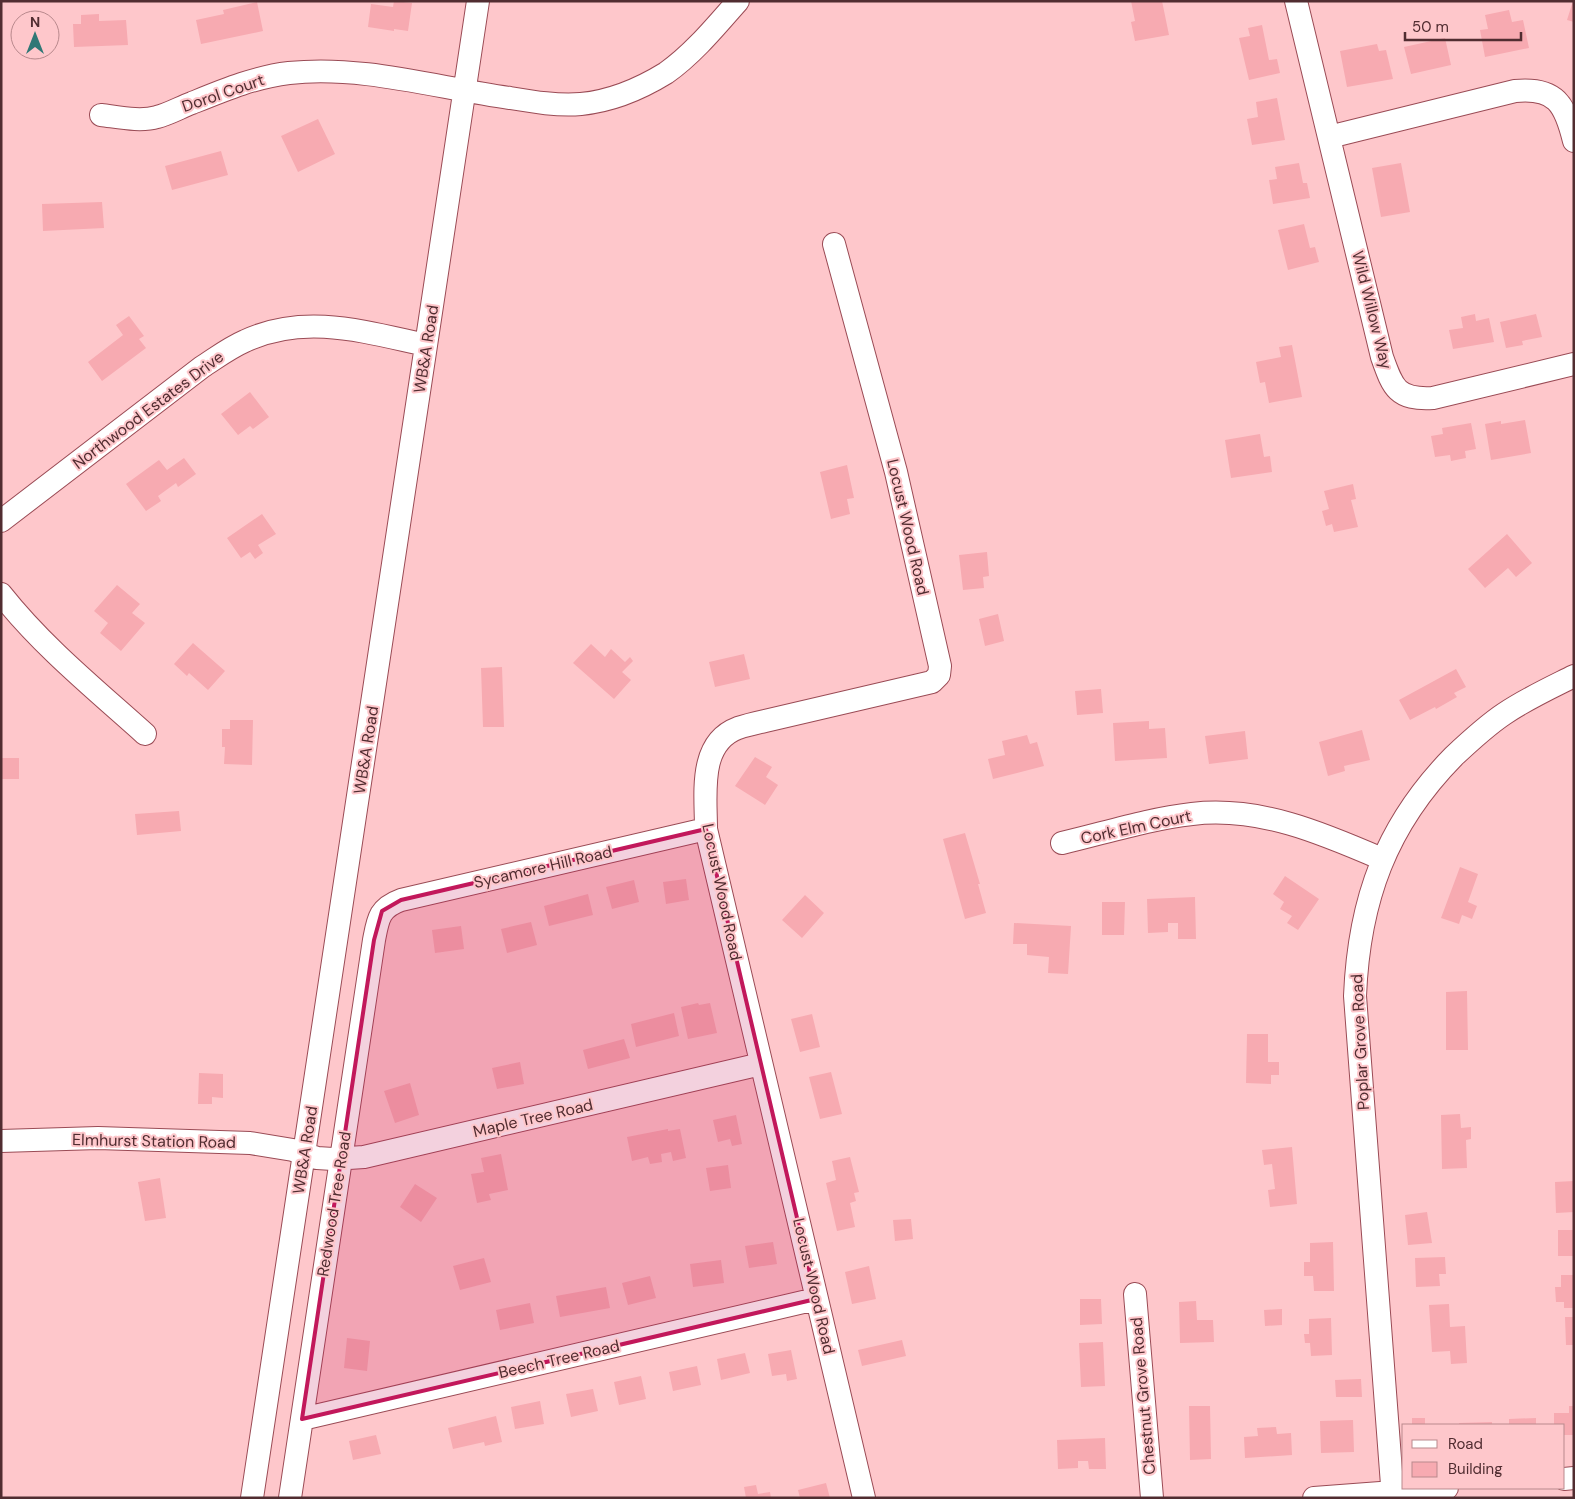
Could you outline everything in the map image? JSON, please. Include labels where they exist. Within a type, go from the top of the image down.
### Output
[{"type":"street","name":"WB&A Road","points":[[252,1498],[478,1]]},
{"type":"street","points":[[464,91],[551,104],[581,104],[625,94],[647,84],[685,58],[738,1]]},
{"type":"street","name":"Wild Willow Way","points":[[1296,1],[1382,357],[1388,375],[1396,390],[1405,396],[1418,399],[1433,398],[1574,364]]},
{"type":"street","name":"Dorol Court","points":[[101,115],[138,119],[156,118],[234,86],[260,78],[289,73],[326,71],[359,74],[464,91]]},
{"type":"street","points":[[1329,137],[1515,91],[1530,90],[1542,91],[1555,98],[1568,119],[1574,140]]},
{"type":"street","name":"Locust Wood Road","points":[[834,244],[896,472],[940,666],[938,675],[932,682],[737,728],[725,735],[715,746],[709,761],[706,784],[706,829],[864,1498]]},
{"type":"street","name":"Northwood Estates Drive","points":[[1,521],[202,367],[225,351],[245,341],[290,327],[314,325],[364,331],[426,345]]},
{"type":"street","points":[[1,594],[17,615],[57,656],[145,734]]},
{"type":"street","name":"Poplar Grove Road","points":[[1393,1495],[1355,996],[1356,967],[1368,902],[1382,859],[1392,839],[1408,812],[1444,767],[1463,748],[1503,715],[1526,700],[1574,676]]},
{"type":"street","name":"Cork Elm Court","points":[[1062,843],[1159,820],[1193,814],[1224,813],[1252,815],[1303,827],[1382,859]]},
{"type":"street","name":"Sycamore Hill Road","points":[[382,912],[390,904],[401,900],[706,829]]},
{"type":"street","name":"Redwood Tree Road","points":[[290,1498],[374,940],[377,923],[382,912]]},
{"type":"street","name":"Maple Tree Road","points":[[305,1154],[317,1158],[364,1157],[761,1064]]},
{"type":"street","name":"Elmhurst Station Road","points":[[1,1141],[98,1138],[250,1143],[293,1150],[305,1154]]},
{"type":"street","name":"Chestnut Grove Road","points":[[1135,1294],[1152,1498]]},
{"type":"street","name":"Beech Tree Road","points":[[302,1420],[816,1299]]},
{"type":"street","points":[[1314,1498],[1393,1495],[1439,1489]]},
{"type":"highlighted area","points":[[706,829],[816,1299],[302,1419],[374,940],[382,911],[401,900]]},
{"type":"building","points":[[394,1],[412,3],[408,31],[368,27],[371,4],[393,7]]},
{"type":"building","points":[[1131,1],[1162,1],[1169,35],[1135,41],[1131,22],[1135,21]]},
{"type":"building","points":[[1574,1],[1574,22],[1567,20]]},
{"type":"building","points":[[257,2],[263,31],[201,44],[196,20],[224,14],[223,10]]},
{"type":"building","points":[[1509,10],[1512,22],[1523,20],[1529,48],[1485,57],[1480,30],[1488,29],[1485,15]]},
{"type":"building","points":[[99,14],[99,21],[126,20],[128,45],[74,47],[73,24],[81,24],[81,15]]},
{"type":"building","points":[[1262,25],[1269,60],[1277,59],[1280,73],[1249,80],[1239,38],[1250,36],[1248,28]]},
{"type":"building","points":[[1445,38],[1451,65],[1411,74],[1404,47]]},
{"type":"building","points":[[1377,44],[1379,51],[1386,50],[1393,79],[1347,87],[1340,51]]},
{"type":"building","points":[[1277,98],[1285,140],[1252,145],[1247,119],[1258,117],[1256,102]]},
{"type":"building","points":[[318,119],[335,154],[298,172],[281,136]]},
{"type":"building","points":[[221,151],[228,175],[172,190],[165,166]]},
{"type":"building","points":[[1299,163],[1303,183],[1307,183],[1310,198],[1273,204],[1269,180],[1277,179],[1275,167]]},
{"type":"building","points":[[1401,163],[1410,212],[1381,217],[1372,168]]},
{"type":"building","points":[[102,202],[104,228],[43,231],[42,204]]},
{"type":"building","points":[[1304,224],[1310,248],[1315,247],[1319,262],[1288,270],[1278,230]]},
{"type":"building","points":[[1475,314],[1476,321],[1489,318],[1494,342],[1453,349],[1449,330],[1463,328],[1461,317]]},
{"type":"building","points":[[1536,314],[1542,337],[1522,341],[1523,345],[1506,348],[1500,322]]},
{"type":"building","points":[[129,316],[144,336],[139,339],[146,348],[102,381],[88,362],[123,335],[116,325]]},
{"type":"building","points":[[1292,345],[1302,397],[1269,403],[1265,382],[1260,383],[1256,362],[1281,357],[1279,347]]},
{"type":"building","points":[[250,392],[269,417],[253,429],[250,426],[238,435],[221,414]]},
{"type":"building","points":[[1525,420],[1531,453],[1491,460],[1485,424],[1501,421],[1501,424]]},
{"type":"building","points":[[1471,423],[1476,449],[1465,451],[1466,458],[1451,461],[1450,455],[1435,457],[1431,436],[1443,434],[1442,428]]},
{"type":"building","points":[[1260,434],[1264,457],[1270,456],[1272,472],[1231,478],[1225,440]]},
{"type":"building","points":[[184,458],[196,474],[178,487],[176,483],[158,496],[161,501],[146,511],[126,484],[159,460],[167,470]]},
{"type":"building","points":[[847,465],[854,498],[847,499],[850,514],[831,519],[820,472]]},
{"type":"building","points":[[1353,484],[1356,499],[1351,500],[1358,527],[1334,532],[1332,524],[1326,526],[1322,511],[1329,509],[1324,491]]},
{"type":"building","points":[[262,514],[276,534],[258,545],[263,553],[255,559],[250,552],[241,558],[227,538]]},
{"type":"building","points":[[1507,534],[1532,563],[1516,577],[1508,568],[1485,588],[1468,569]]},
{"type":"building","points":[[987,552],[989,576],[983,577],[984,588],[963,590],[959,555]]},
{"type":"building","points":[[117,585],[140,604],[132,613],[145,623],[121,651],[100,633],[108,623],[94,611]]},
{"type":"building","points":[[998,614],[1004,641],[985,646],[979,619]]},
{"type":"building","points":[[193,643],[225,671],[208,690],[189,673],[187,676],[174,664]]},
{"type":"building","points":[[591,644],[605,657],[611,649],[625,662],[630,657],[633,661],[622,672],[631,680],[614,699],[573,663]]},
{"type":"building","points":[[744,654],[750,679],[715,687],[709,662]]},
{"type":"building","points":[[502,667],[504,727],[483,727],[481,668]]},
{"type":"building","points":[[1456,669],[1466,687],[1454,693],[1457,697],[1436,709],[1435,707],[1410,720],[1399,700]]},
{"type":"building","points":[[1101,689],[1103,713],[1077,715],[1075,691]]},
{"type":"building","points":[[230,720],[253,720],[252,765],[224,764],[225,747],[222,747],[222,729],[230,729]]},
{"type":"building","points":[[1149,721],[1149,729],[1165,728],[1167,758],[1115,761],[1113,723]]},
{"type":"building","points":[[1362,730],[1370,760],[1344,766],[1345,771],[1328,776],[1319,742]]},
{"type":"building","points":[[1245,731],[1248,759],[1209,764],[1205,736]]},
{"type":"building","points":[[1027,735],[1030,744],[1037,742],[1044,766],[993,779],[988,759],[1005,755],[1002,741]]},
{"type":"building","points":[[755,757],[772,767],[766,777],[778,785],[765,805],[735,786]]},
{"type":"building","points":[[1,758],[19,758],[19,779],[2,779]]},
{"type":"building","points":[[179,811],[181,831],[137,835],[135,814]]},
{"type":"building","points":[[965,833],[980,884],[978,884],[986,913],[965,919],[943,839]]},
{"type":"building","points":[[1460,867],[1478,874],[1468,902],[1477,906],[1472,919],[1462,915],[1459,924],[1441,918]]},
{"type":"building","points":[[1285,876],[1319,899],[1298,930],[1287,923],[1292,916],[1280,909],[1284,902],[1273,894]]},
{"type":"building","points":[[686,879],[689,900],[666,904],[663,882]]},
{"type":"building","points":[[634,880],[639,902],[612,909],[606,887]]},
{"type":"building","points":[[588,894],[593,915],[549,926],[544,906]]},
{"type":"building","points":[[805,895],[824,913],[802,938],[782,920]]},
{"type":"building","points":[[1195,897],[1196,939],[1178,939],[1178,923],[1168,923],[1168,932],[1148,933],[1147,899]]},
{"type":"building","points":[[1102,902],[1125,902],[1124,935],[1102,935]]},
{"type":"building","points":[[531,922],[537,945],[507,953],[501,929]]},
{"type":"building","points":[[1014,923],[1071,926],[1068,974],[1048,973],[1049,957],[1027,955],[1027,944],[1013,944]]},
{"type":"building","points":[[461,926],[464,949],[435,953],[432,930]]},
{"type":"building","points":[[1467,991],[1468,1050],[1446,1050],[1446,992]]},
{"type":"building","points":[[698,1003],[699,1005],[710,1003],[717,1033],[688,1039],[681,1007]]},
{"type":"building","points":[[674,1013],[679,1036],[636,1047],[631,1024]]},
{"type":"building","points":[[812,1014],[820,1047],[800,1052],[791,1019]]},
{"type":"building","points":[[1247,1034],[1268,1034],[1268,1062],[1279,1062],[1279,1075],[1271,1075],[1271,1084],[1246,1083]]},
{"type":"building","points":[[624,1039],[630,1058],[588,1069],[583,1050]]},
{"type":"building","points":[[520,1062],[524,1084],[497,1089],[492,1068]]},
{"type":"building","points":[[831,1072],[842,1114],[820,1119],[809,1077]]},
{"type":"building","points":[[199,1073],[223,1074],[223,1098],[212,1097],[212,1104],[198,1104]]},
{"type":"building","points":[[410,1083],[419,1115],[395,1123],[384,1091]]},
{"type":"building","points":[[1460,1114],[1461,1128],[1471,1127],[1471,1139],[1466,1140],[1467,1168],[1442,1169],[1441,1115]]},
{"type":"building","points":[[736,1115],[742,1144],[732,1146],[730,1139],[718,1142],[713,1120]]},
{"type":"building","points":[[668,1129],[668,1131],[680,1129],[686,1158],[673,1161],[671,1152],[661,1154],[662,1162],[650,1164],[648,1157],[632,1161],[627,1137]]},
{"type":"building","points":[[1292,1147],[1297,1204],[1270,1207],[1268,1190],[1275,1189],[1272,1164],[1264,1165],[1262,1150]]},
{"type":"building","points":[[501,1154],[508,1190],[489,1194],[491,1200],[477,1203],[471,1174],[484,1172],[481,1158]]},
{"type":"building","points":[[850,1157],[859,1192],[854,1193],[856,1201],[850,1203],[855,1227],[837,1231],[826,1183],[836,1180],[832,1161]]},
{"type":"building","points":[[728,1165],[731,1188],[710,1191],[706,1168]]},
{"type":"building","points":[[160,1178],[166,1218],[145,1221],[138,1182]]},
{"type":"building","points":[[1574,1181],[1574,1212],[1556,1213],[1555,1182]]},
{"type":"building","points":[[415,1184],[437,1198],[421,1222],[400,1207]]},
{"type":"building","points":[[1427,1212],[1432,1243],[1408,1245],[1405,1215]]},
{"type":"building","points":[[911,1219],[913,1239],[895,1241],[893,1220]]},
{"type":"building","points":[[1558,1230],[1574,1230],[1574,1256],[1558,1256]]},
{"type":"building","points":[[773,1242],[777,1264],[749,1268],[745,1246]]},
{"type":"building","points":[[1333,1242],[1334,1291],[1314,1291],[1313,1276],[1304,1276],[1304,1262],[1310,1262],[1310,1243]]},
{"type":"building","points":[[1445,1257],[1446,1274],[1439,1274],[1440,1286],[1416,1287],[1415,1258]]},
{"type":"building","points":[[484,1258],[491,1282],[460,1290],[453,1266]]},
{"type":"building","points":[[721,1260],[724,1283],[693,1287],[690,1264]]},
{"type":"building","points":[[869,1266],[876,1299],[852,1304],[845,1272]]},
{"type":"building","points":[[1561,1275],[1574,1275],[1574,1308],[1564,1308],[1564,1302],[1556,1302],[1555,1287],[1561,1287]]},
{"type":"building","points":[[650,1276],[656,1298],[628,1305],[622,1283]]},
{"type":"building","points":[[606,1287],[610,1308],[560,1317],[556,1296]]},
{"type":"building","points":[[1080,1299],[1101,1299],[1102,1324],[1080,1325]]},
{"type":"building","points":[[1196,1301],[1197,1320],[1213,1320],[1214,1342],[1180,1343],[1179,1302]]},
{"type":"building","points":[[530,1303],[534,1323],[500,1330],[496,1310]]},
{"type":"building","points":[[1449,1304],[1450,1327],[1465,1326],[1467,1363],[1451,1364],[1450,1351],[1432,1352],[1429,1305]]},
{"type":"building","points":[[1282,1309],[1282,1325],[1265,1326],[1264,1310]]},
{"type":"building","points":[[1565,1317],[1574,1317],[1574,1345],[1566,1345]]},
{"type":"building","points":[[1331,1318],[1332,1355],[1311,1356],[1310,1343],[1305,1343],[1304,1334],[1309,1334],[1309,1319]]},
{"type":"building","points":[[347,1338],[370,1341],[367,1371],[344,1368]]},
{"type":"building","points":[[902,1340],[906,1356],[862,1366],[858,1350]]},
{"type":"building","points":[[1103,1342],[1105,1386],[1081,1387],[1079,1343]]},
{"type":"building","points":[[791,1350],[797,1379],[787,1381],[786,1374],[772,1376],[768,1354]]},
{"type":"building","points":[[745,1353],[750,1373],[721,1380],[717,1359]]},
{"type":"building","points":[[697,1366],[701,1385],[673,1391],[669,1372]]},
{"type":"building","points":[[641,1376],[646,1399],[619,1405],[614,1382]]},
{"type":"building","points":[[1361,1379],[1362,1397],[1336,1397],[1335,1380]]},
{"type":"building","points":[[593,1389],[598,1411],[571,1417],[566,1394]]},
{"type":"building","points":[[540,1401],[544,1424],[515,1429],[511,1407]]},
{"type":"building","points":[[1189,1406],[1210,1406],[1211,1459],[1190,1460]]},
{"type":"building","points":[[1569,1406],[1574,1406],[1574,1435],[1565,1435],[1565,1424],[1554,1424],[1554,1413],[1569,1413]]},
{"type":"building","points":[[496,1416],[502,1442],[485,1446],[484,1442],[453,1449],[448,1428]]},
{"type":"building","points":[[1412,1418],[1425,1418],[1425,1424],[1412,1424]]},
{"type":"building","points":[[1536,1418],[1536,1424],[1509,1424],[1509,1419]]},
{"type":"building","points":[[1353,1420],[1354,1452],[1321,1453],[1320,1421]]},
{"type":"building","points":[[1492,1422],[1492,1424],[1459,1424]]},
{"type":"building","points":[[1276,1427],[1277,1434],[1291,1433],[1292,1455],[1245,1458],[1244,1437],[1258,1436],[1257,1428]]},
{"type":"building","points":[[376,1435],[381,1454],[353,1460],[349,1441]]},
{"type":"building","points":[[1105,1438],[1106,1469],[1089,1469],[1088,1461],[1078,1461],[1078,1468],[1058,1469],[1057,1440]]},
{"type":"building","points":[[826,1483],[830,1498],[800,1498],[798,1490]]},
{"type":"building","points":[[756,1485],[758,1494],[770,1492],[771,1498],[746,1498],[744,1487]]}]
